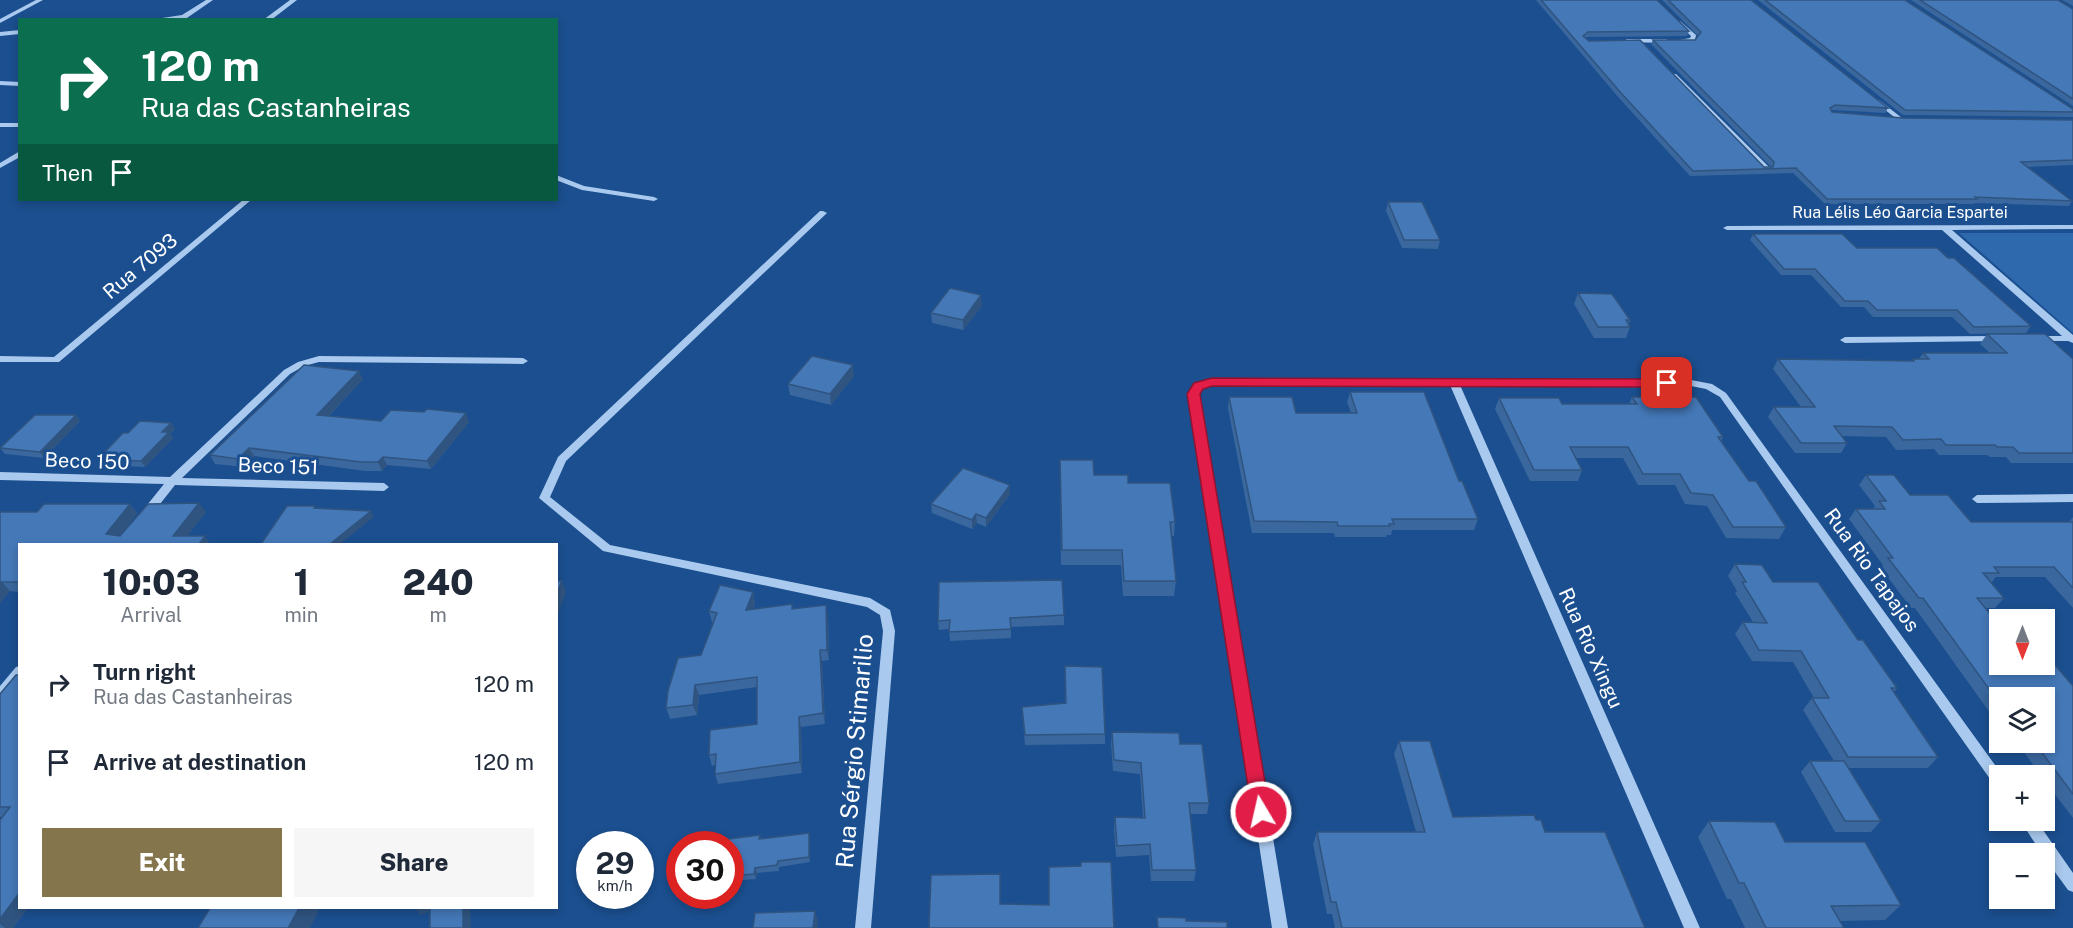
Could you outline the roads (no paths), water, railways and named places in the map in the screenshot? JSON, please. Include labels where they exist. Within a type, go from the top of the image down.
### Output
[{"type":"street","points":[[0,21],[40,0]]},
{"type":"street","points":[[182,18],[210,0]]},
{"type":"street","points":[[269,18],[294,0]]},
{"type":"street","points":[[1620,41],[1694,40],[1694,36],[1671,15]]},
{"type":"street","points":[[0,34],[18,32]]},
{"type":"street","points":[[1641,41],[1650,50]]},
{"type":"street","points":[[1666,67],[1766,169]]},
{"type":"street","points":[[0,83],[18,83]]},
{"type":"street","points":[[1868,93],[1900,119]]},
{"type":"street","points":[[1888,118],[1911,119]]},
{"type":"street","points":[[0,125],[18,125]]},
{"type":"street","points":[[0,166],[18,154]]},
{"type":"street","points":[[558,178],[582,188],[654,199]]},
{"type":"street","name":"Rua 7093","points":[[0,359],[56,360],[246,201]]},
{"type":"street","name":"Rua Sérgio Stimarilio","points":[[823,213],[562,459],[544,498],[607,548],[870,603],[886,613],[889,631],[863,928]]},
{"type":"street","points":[[1944,227],[2072,339]]},
{"type":"street","name":"Rua Lélis Léo Garcia Espartei","points":[[1727,228],[2073,227]]},
{"type":"street","points":[[1845,340],[2012,339]]},
{"type":"street","points":[[2024,339],[2072,339]]},
{"type":"street","points":[[136,526],[172,481],[286,372],[301,364],[319,359],[523,361]]},
{"type":"street","points":[[1280,928],[1194,394],[1199,386],[1212,382],[1454,384]]},
{"type":"street","name":"Rua Rio Tapajos","points":[[1454,384],[1691,383],[1709,386],[1723,395],[1989,767]]},
{"type":"street","name":"Rua Rio Xingu","points":[[1454,384],[1692,928]]},
{"type":"street","name":"Beco 150","points":[[0,476],[172,481]]},
{"type":"street","name":"Beco 151","points":[[172,481],[384,487]]},
{"type":"street","points":[[1977,499],[2073,498]]},
{"type":"street","points":[[0,695],[18,673]]},
{"type":"street","points":[[2035,831],[2073,885]]}]
